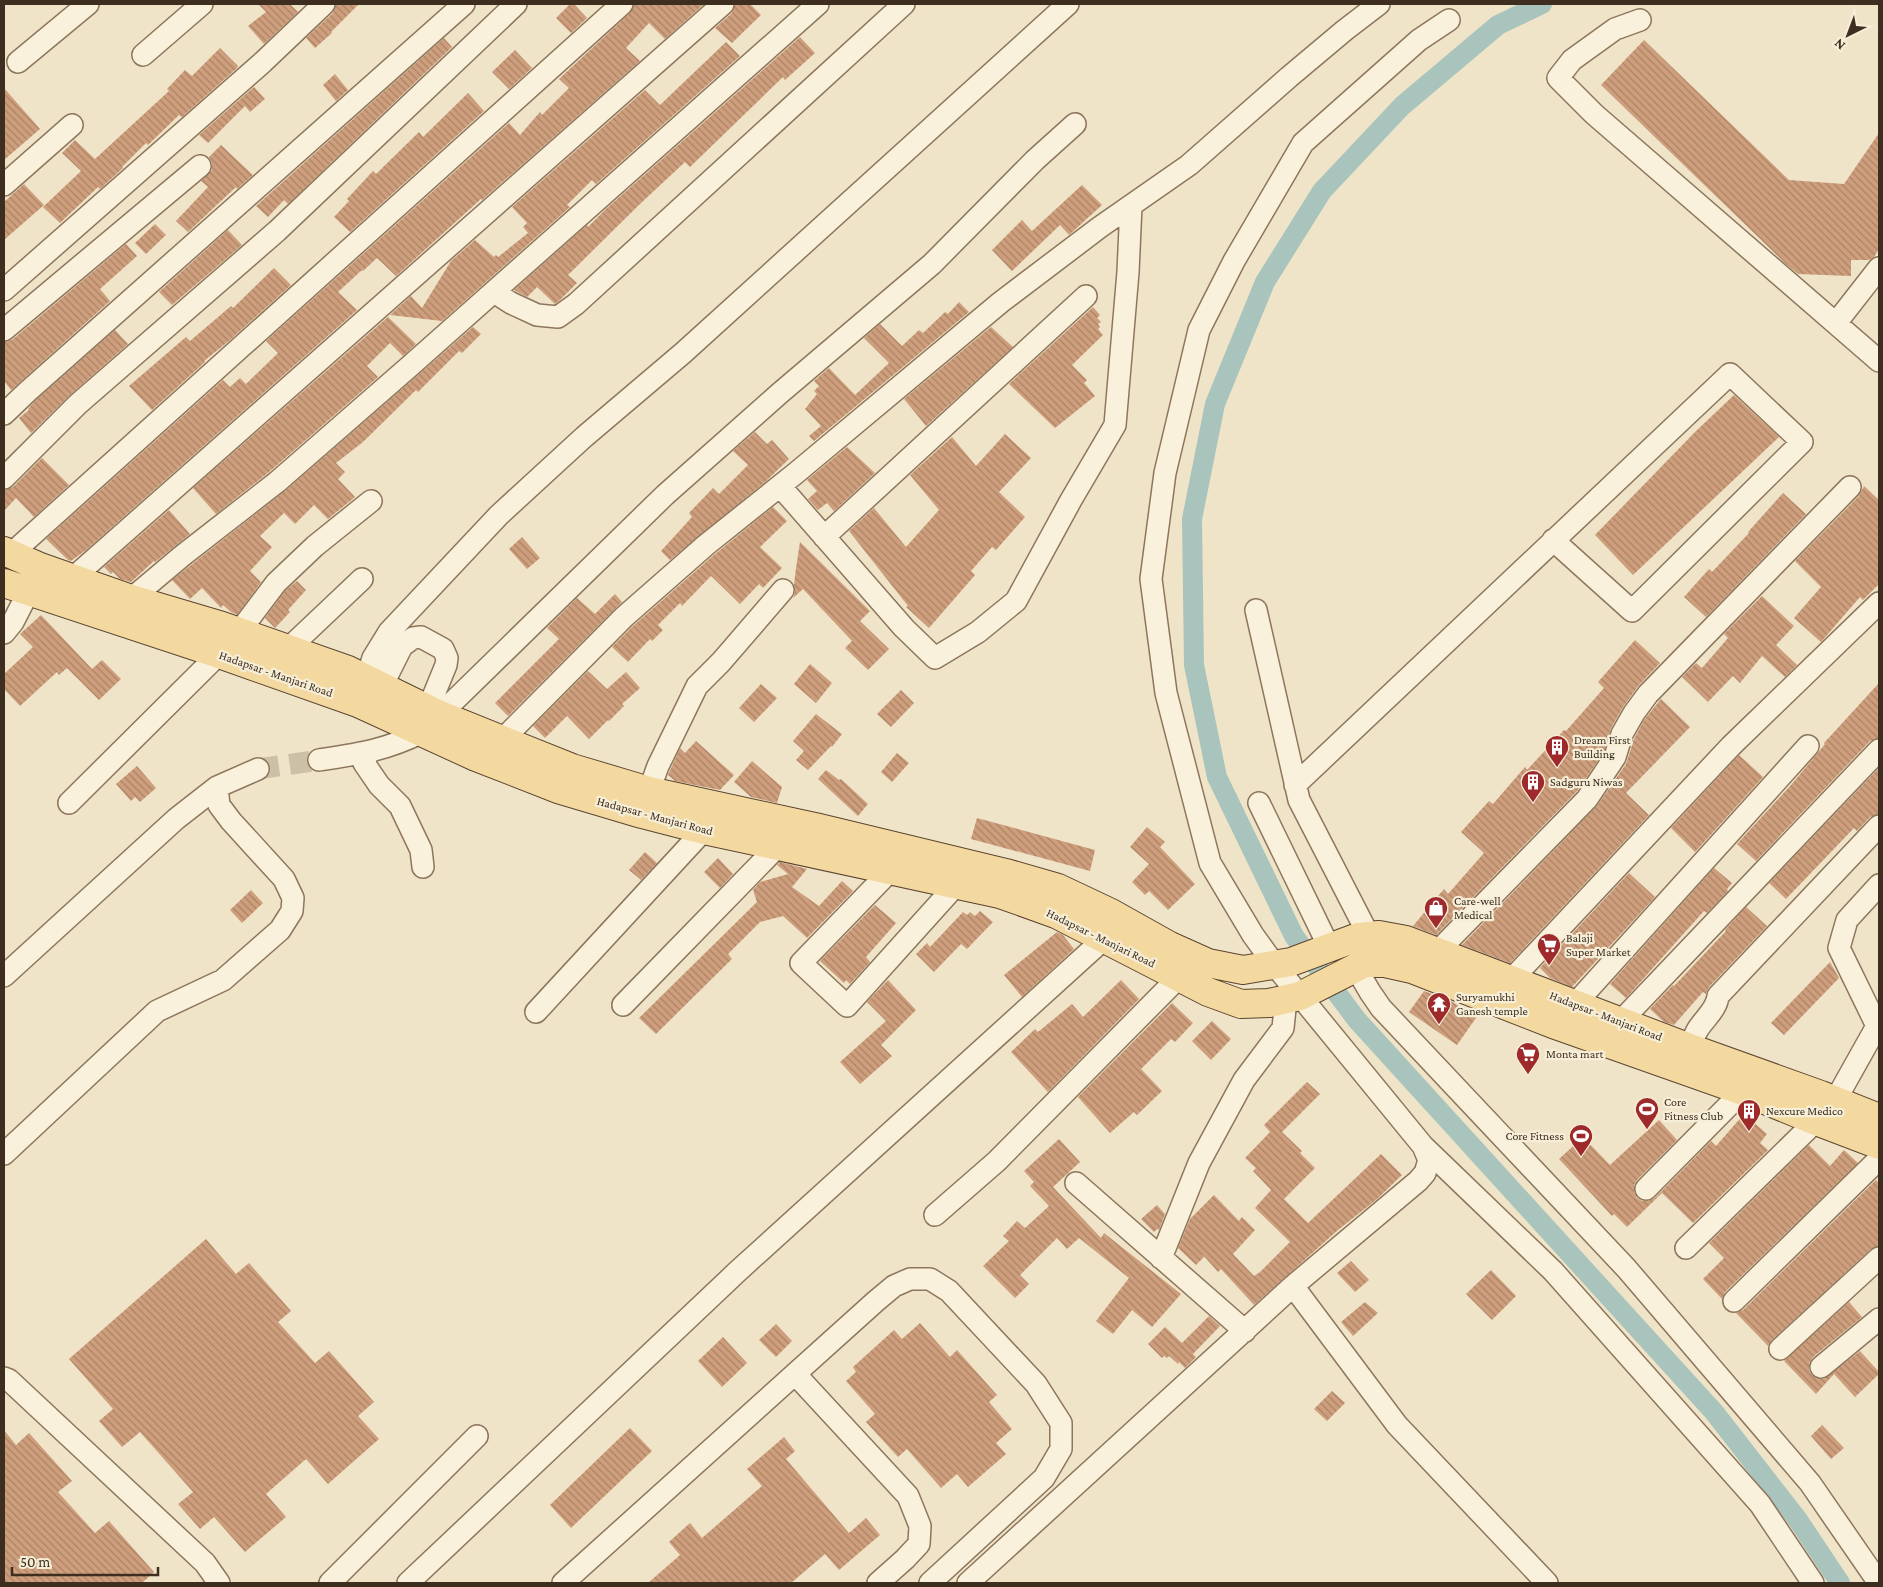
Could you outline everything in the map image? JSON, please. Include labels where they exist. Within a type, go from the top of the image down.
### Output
[{"type":"main road","name":"Hadapsar - Manjari Road","points":[[8,552],[40,567],[74,577],[131,599],[239,632],[348,670],[369,690]]},
{"type":"main road","name":"Hadapsar - Manjari Road","points":[[4,583],[219,654],[369,690],[430,718],[503,739],[572,768],[649,791],[1014,875],[1058,888],[1179,977],[1208,992],[1241,1004],[1269,1003],[1299,996],[1365,963],[1385,963],[1412,969],[1553,1024],[1832,1099],[1879,1118]]},
{"type":"main road","name":"Hadapsar - Manjari Road","points":[[430,718],[476,757],[558,789],[704,830],[1000,894],[1056,914],[1112,928],[1170,946],[1208,963],[1243,970],[1282,963],[1358,937],[1379,935],[1406,940],[1621,1021],[1675,1056],[1743,1091],[1816,1122],[1879,1145]]},
{"type":"street","points":[[18,62],[88,4]]},
{"type":"street","points":[[143,55],[202,4]]},
{"type":"street","points":[[4,290],[263,62],[324,4]]},
{"type":"street","points":[[4,414],[464,4]]},
{"type":"street","points":[[4,478],[78,404],[277,231],[479,37],[516,4]]},
{"type":"street","points":[[8,552],[622,4]]},
{"type":"street","points":[[74,577],[723,4]]},
{"type":"street","points":[[131,599],[182,556],[277,482],[818,4]]},
{"type":"street","points":[[494,292],[511,303],[537,315],[558,317],[584,297],[904,4]]},
{"type":"street","points":[[369,690],[373,658],[389,632],[499,515],[584,437],[683,353],[1068,4]]},
{"type":"street","points":[[503,739],[624,617],[706,545],[780,486],[1001,302],[1188,165],[1296,71],[1378,4]]},
{"type":"street","points":[[1450,20],[1419,40],[1303,143],[1234,261],[1199,330],[1165,473],[1151,578],[1166,692],[1210,863],[1253,935],[1282,963],[1299,996],[1423,1146],[1553,1271],[1760,1504],[1813,1583]]},
{"type":"street","points":[[1640,20],[1615,29],[1572,60],[1558,78],[1594,114],[1879,360]]},
{"type":"street","points":[[319,760],[368,753],[400,744],[430,718],[665,496],[780,394],[932,264],[1035,160],[1075,124]]},
{"type":"street","points":[[4,185],[72,125]]},
{"type":"street","points":[[4,330],[200,166]]},
{"type":"street","points":[[780,486],[904,628],[935,658],[978,632],[1016,601],[1071,500],[1115,425],[1128,272],[1131,206]]},
{"type":"street","points":[[1836,323],[1879,268]]},
{"type":"street","points":[[824,537],[1086,296]]},
{"type":"street","points":[[1295,785],[1554,540],[1730,374],[1802,442],[1632,611],[1554,540]]},
{"type":"street","points":[[1438,951],[1587,799],[1614,757],[1622,734],[1634,713],[1648,694],[1850,487]]},
{"type":"street","points":[[239,632],[276,583],[315,546],[371,501]]},
{"type":"street","points":[[4,633],[13,622],[30,592],[40,567]]},
{"type":"street","points":[[288,649],[362,579]]},
{"type":"street","points":[[649,791],[662,758],[697,686],[721,662],[783,590]]},
{"type":"street","points":[[1512,979],[1731,746],[1879,603]]},
{"type":"street","points":[[1256,610],[1299,800],[1369,936]]},
{"type":"street","points":[[369,690],[402,646],[412,638],[421,637],[442,648],[447,658],[430,718]]},
{"type":"street","points":[[69,804],[219,654]]},
{"type":"street","points":[[1575,1004],[1808,746]]},
{"type":"street","points":[[1621,1021],[1879,750]]},
{"type":"street","points":[[368,753],[364,763],[379,786],[400,806],[421,850],[423,867]]},
{"type":"street","points":[[4,976],[176,819],[217,787],[258,768]]},
{"type":"street","points":[[4,1154],[157,1011],[223,980],[280,930],[292,911],[293,898],[284,879],[225,813],[219,804],[217,787]]},
{"type":"street","points":[[1259,803],[1330,947]]},
{"type":"street","points":[[536,1012],[704,830],[716,806]]},
{"type":"street","points":[[623,1005],[777,847],[794,823]]},
{"type":"street","points":[[1675,1056],[1700,1007],[1711,996],[1718,996],[1879,826]]},
{"type":"street","points":[[890,871],[801,963],[847,1006],[956,885]]},
{"type":"street","points":[[1686,1248],[1816,1122],[1878,1026],[1839,948],[1847,920],[1879,885]]},
{"type":"street","points":[[408,1583],[738,1271],[1112,928]]},
{"type":"street","points":[[1349,972],[1370,992],[1381,1008],[1626,1268],[1804,1476],[1879,1583]]},
{"type":"street","points":[[935,1215],[997,1161],[1179,977]]},
{"type":"street","points":[[1161,1258],[1199,1164],[1244,1080],[1283,1028],[1299,996]]},
{"type":"street","points":[[1646,1190],[1743,1091]]},
{"type":"street","points":[[968,1583],[1293,1286],[1418,1181],[1425,1173],[1429,1160],[1423,1146]]},
{"type":"street","points":[[1734,1301],[1879,1160]]},
{"type":"street","points":[[1076,1183],[1245,1331]]},
{"type":"street","points":[[1780,1349],[1879,1258]]},
{"type":"street","points":[[564,1583],[894,1286],[910,1279],[930,1279],[949,1291],[1036,1384],[1061,1424],[1061,1449],[1044,1478],[930,1583]]},
{"type":"street","points":[[1293,1286],[1397,1425],[1547,1583]]},
{"type":"street","points":[[1821,1367],[1879,1319]]},
{"type":"street","points":[[796,1375],[908,1496],[920,1526],[919,1544],[878,1583]]},
{"type":"street","points":[[4,1378],[9,1380],[205,1562],[218,1583]]},
{"type":"street","points":[[330,1583],[477,1436]]},
{"type":"building","points":[[258,4],[290,4],[298,12],[264,44],[248,26],[266,12]]},
{"type":"building","points":[[336,4],[359,4],[315,48],[306,38],[333,13]]},
{"type":"building","points":[[570,4],[574,4],[587,18],[571,33],[556,18]]},
{"type":"building","points":[[634,4],[704,4],[665,39],[649,23],[626,48],[640,61],[481,199],[396,276],[377,258],[362,270],[338,292],[357,310],[86,550],[71,561],[46,539],[223,380],[230,387],[240,378],[246,384],[278,353],[266,341],[509,123],[520,135],[540,112],[542,115],[569,88],[559,79],[630,13]]},
{"type":"building","points":[[735,4],[750,4],[761,15],[732,43],[715,28],[732,13]]},
{"type":"building","points":[[800,37],[815,53],[785,80],[783,77],[690,167],[685,162],[640,204],[568,275],[577,283],[560,300],[555,304],[537,287],[527,297],[514,290],[587,225],[588,227]]},
{"type":"building","points":[[444,38],[452,47],[288,204],[284,200],[268,217],[256,206]]},
{"type":"building","points":[[1644,40],[1789,180],[1844,184],[1879,133],[1879,249],[1874,257],[1869,260],[1851,260],[1851,276],[1798,274],[1786,264],[1601,85]]},
{"type":"building","points":[[726,42],[740,56],[596,184],[592,180],[567,205],[570,207],[442,321],[390,315],[411,296],[422,308],[451,261],[475,240],[494,257],[496,255],[498,257],[528,233],[523,227],[527,223],[512,207],[645,90],[660,105]]},
{"type":"building","points":[[220,48],[238,66],[237,68],[182,117],[179,115],[148,145],[146,143],[123,168],[100,189],[98,187],[60,223],[43,207],[81,171],[62,153],[75,140],[95,159],[169,91],[167,89],[185,70],[192,76]]},
{"type":"building","points":[[515,50],[532,68],[509,89],[492,72]]},
{"type":"building","points":[[335,74],[348,90],[336,101],[323,85]]},
{"type":"building","points":[[254,87],[265,99],[250,112],[245,106],[208,143],[199,135]]},
{"type":"building","points":[[4,88],[40,129],[4,160]]},
{"type":"building","points":[[468,93],[484,111],[350,232],[334,217],[349,201],[347,199],[373,171],[376,174],[419,132],[423,137]]},
{"type":"building","points":[[221,145],[253,175],[237,189],[236,187],[188,232],[176,221],[208,187],[201,181],[212,170],[212,163],[209,157]]},
{"type":"building","points":[[24,184],[44,205],[4,240],[4,202]]},
{"type":"building","points":[[1082,185],[1102,205],[1069,235],[1060,225],[1012,271],[992,250],[1022,220],[1032,231]]},
{"type":"building","points":[[155,224],[166,235],[146,254],[135,243]]},
{"type":"building","points":[[228,230],[242,245],[172,305],[159,292]]},
{"type":"building","points":[[126,244],[137,256],[100,289],[110,301],[11,390],[4,381],[4,342],[12,340]]},
{"type":"building","points":[[274,268],[291,285],[204,361],[152,410],[129,386],[186,337],[190,341],[231,306],[233,308]]},
{"type":"building","points":[[959,302],[969,312],[814,441],[809,436],[821,426],[805,409],[817,394],[814,391],[819,386],[814,381],[829,368],[855,395],[889,363],[864,338],[880,324],[902,346],[919,330],[923,333],[945,312],[948,314]]},
{"type":"building","points":[[1093,307],[1100,315],[1097,318],[1101,322],[1098,324],[1100,327],[1098,329],[1103,335],[1072,365],[1087,380],[1084,383],[1095,396],[1055,428],[1009,384]]},
{"type":"building","points":[[388,317],[416,344],[403,356],[390,343],[367,366],[378,377],[269,472],[216,514],[193,488]]},
{"type":"building","points":[[473,327],[481,334],[462,353],[459,351],[418,392],[416,390],[363,442],[336,463],[345,472],[338,479],[355,497],[328,519],[314,505],[295,524],[284,513],[260,536],[272,547],[250,571],[261,582],[237,615],[223,605],[221,608],[202,588],[190,599],[172,580],[285,491]]},
{"type":"building","points":[[991,327],[1013,347],[926,426],[904,399]]},
{"type":"building","points":[[115,330],[128,344],[70,395],[31,433],[19,418],[29,410],[35,401]]},
{"type":"building","points":[[1734,395],[1779,437],[1633,575],[1595,535],[1695,432]]},
{"type":"building","points":[[755,432],[767,444],[772,440],[789,459],[765,482],[670,560],[661,551],[692,517],[689,513],[713,488],[719,494],[748,465],[733,451]]},
{"type":"building","points":[[1005,434],[1031,458],[999,492],[1025,517],[996,550],[992,547],[971,571],[975,575],[929,628],[906,607],[908,606],[849,531],[874,508],[906,547],[939,510],[910,475],[952,437],[976,466]]},
{"type":"building","points":[[847,447],[875,473],[834,511],[827,503],[818,510],[808,499],[817,491],[807,480]]},
{"type":"building","points":[[42,458],[69,485],[34,517],[16,498],[4,511],[4,490],[13,487]]},
{"type":"building","points":[[1864,486],[1879,500],[1879,584],[1863,600],[1860,597],[1821,642],[1794,618],[1821,587],[1795,561],[1859,496]]},
{"type":"building","points":[[1783,493],[1806,514],[1706,617],[1684,597],[1709,569],[1712,572]]},
{"type":"building","points":[[773,507],[787,521],[760,547],[782,568],[763,588],[759,584],[740,604],[711,576],[682,606],[680,603],[658,625],[663,630],[652,641],[650,639],[628,662],[612,647],[633,626],[714,555]]},
{"type":"building","points":[[169,510],[190,534],[154,561],[131,582],[120,579],[113,572],[111,574],[104,567]]},
{"type":"building","points":[[522,537],[540,558],[527,569],[509,549]]},
{"type":"building","points":[[800,542],[870,611],[860,621],[889,649],[868,670],[845,648],[852,641],[803,589],[793,598]]},
{"type":"building","points":[[297,581],[306,590],[288,610],[290,612],[275,628],[265,618],[285,591]]},
{"type":"building","points":[[615,594],[622,602],[508,716],[495,703],[559,639],[547,628],[577,598],[595,614]]},
{"type":"building","points":[[1762,596],[1794,626],[1776,645],[1797,665],[1785,677],[1762,656],[1740,683],[1733,676],[1708,702],[1682,677],[1696,663],[1702,668],[1728,638],[1724,634]]},
{"type":"building","points":[[41,615],[92,669],[102,660],[121,679],[99,700],[67,668],[59,675],[57,672],[20,706],[4,689],[4,674],[33,647],[20,634]]},
{"type":"building","points":[[1635,640],[1660,663],[1639,685],[1623,707],[1611,728],[1604,752],[1577,791],[1436,935],[1413,926],[1444,889],[1448,894],[1484,853],[1461,832],[1489,801],[1493,804],[1525,767],[1527,770],[1564,730],[1566,731],[1604,688],[1598,682]]},
{"type":"building","points":[[810,664],[832,683],[816,703],[794,684]]},
{"type":"building","points":[[588,671],[607,689],[626,672],[640,688],[589,739],[567,716],[545,738],[533,726]]},
{"type":"building","points":[[1879,683],[1879,738],[1870,741],[1756,861],[1737,844],[1791,785],[1824,743]]},
{"type":"building","points":[[761,684],[777,698],[754,722],[739,708]]},
{"type":"building","points":[[901,690],[914,703],[891,727],[877,714]]},
{"type":"building","points":[[1661,699],[1690,727],[1626,793],[1649,815],[1510,963],[1462,945],[1597,806],[1626,764],[1634,739],[1644,720]]},
{"type":"building","points":[[816,714],[842,734],[832,747],[808,770],[796,760],[804,751],[793,741]]},
{"type":"building","points":[[696,741],[734,775],[720,790],[675,781],[668,775],[680,748],[685,753]]},
{"type":"building","points":[[897,753],[909,763],[892,782],[881,772]]},
{"type":"building","points":[[1739,755],[1763,777],[1695,852],[1671,828]]},
{"type":"building","points":[[752,761],[782,787],[777,803],[751,797],[734,782]]},
{"type":"building","points":[[137,766],[156,788],[140,802],[135,797],[131,801],[116,784]]},
{"type":"building","points":[[1879,768],[1879,814],[1870,817],[1857,831],[1854,828],[1786,899],[1769,883]]},
{"type":"building","points":[[826,770],[839,780],[841,779],[868,804],[858,816],[818,779]]},
{"type":"building","points":[[977,818],[1095,850],[1090,871],[971,839]]},
{"type":"building","points":[[1147,827],[1165,842],[1160,847],[1195,884],[1168,910],[1149,891],[1145,895],[1132,882],[1149,864],[1130,847]]},
{"type":"building","points":[[645,852],[657,863],[641,880],[629,870]]},
{"type":"building","points":[[718,858],[733,874],[720,888],[704,872]]},
{"type":"building","points":[[780,862],[807,869],[792,887],[819,906],[842,881],[853,891],[807,938],[783,916],[760,922],[728,954],[732,959],[656,1034],[639,1018],[757,902],[753,890],[760,882],[788,874],[777,865]]},
{"type":"building","points":[[1714,868],[1732,883],[1727,889],[1728,891],[1707,913],[1704,911],[1626,998],[1610,984]]},
{"type":"building","points":[[1629,873],[1655,897],[1572,987],[1550,978],[1540,968]]},
{"type":"building","points":[[251,890],[263,903],[242,923],[230,910]]},
{"type":"building","points":[[875,905],[896,923],[866,957],[870,962],[850,984],[846,980],[844,983],[820,961]]},
{"type":"building","points":[[1746,907],[1767,926],[1709,987],[1706,994],[1703,992],[1674,1025],[1664,1022],[1650,1009],[1726,931]]},
{"type":"building","points":[[980,911],[993,922],[967,949],[961,944],[934,972],[916,954],[927,943],[930,947],[963,912],[967,915],[970,912],[975,916]]},
{"type":"building","points":[[1057,932],[1063,935],[1074,949],[1022,997],[1004,975]]},
{"type":"building","points":[[1830,962],[1839,978],[1784,1035],[1771,1023]]},
{"type":"building","points":[[888,980],[916,1010],[881,1045],[892,1056],[860,1084],[840,1062],[886,1021],[867,1002]]},
{"type":"building","points":[[1121,980],[1139,999],[1048,1092],[1011,1052],[1035,1029],[1038,1032],[1072,1004],[1083,1017]]},
{"type":"building","name":"Suryamukhi Ganesh temple","points":[[1424,991],[1451,1001],[1476,1018],[1457,1045],[1409,1012]]},
{"type":"building","points":[[1172,1003],[1193,1023],[1175,1042],[1171,1039],[1141,1069],[1162,1091],[1137,1115],[1134,1112],[1110,1133],[1078,1097]]},
{"type":"building","points":[[1212,1021],[1231,1039],[1211,1060],[1192,1041]]},
{"type":"building","points":[[1307,1082],[1320,1094],[1282,1132],[1302,1151],[1300,1153],[1315,1168],[1284,1199],[1308,1223],[1381,1154],[1402,1175],[1377,1199],[1338,1230],[1254,1305],[1221,1269],[1218,1272],[1202,1254],[1204,1257],[1196,1265],[1178,1248],[1190,1219],[1214,1195],[1239,1221],[1242,1217],[1255,1230],[1233,1254],[1254,1276],[1290,1242],[1255,1208],[1271,1190],[1253,1171],[1256,1168],[1245,1158],[1270,1132],[1264,1125]]},
{"type":"building","points":[[1744,1114],[1767,1134],[1760,1143],[1768,1150],[1693,1223],[1662,1193],[1627,1227],[1614,1214],[1612,1216],[1559,1159],[1583,1137],[1610,1165],[1659,1120],[1677,1140],[1634,1185],[1634,1192],[1637,1198],[1642,1201],[1649,1201],[1655,1198],[1711,1141],[1716,1146]]},
{"type":"building","points":[[1059,1139],[1080,1162],[1053,1187],[1101,1238],[1104,1233],[1181,1294],[1152,1327],[1132,1310],[1113,1334],[1096,1321],[1129,1278],[1079,1238],[1067,1249],[1057,1238],[1020,1275],[1029,1284],[1015,1298],[983,1266],[1009,1241],[1003,1236],[1017,1221],[1025,1228],[1049,1206],[1030,1186],[1034,1182],[1024,1171]]},
{"type":"building","points":[[1809,1145],[1830,1166],[1844,1150],[1858,1163],[1725,1292],[1722,1299],[1703,1279],[1724,1258],[1709,1243]]},
{"type":"building","points":[[1876,1180],[1879,1183],[1879,1246],[1871,1249],[1772,1340],[1768,1346],[1736,1313],[1743,1310]]},
{"type":"building","points":[[1157,1205],[1165,1214],[1159,1230],[1157,1229],[1154,1232],[1141,1219]]},
{"type":"building","points":[[206,1239],[236,1274],[249,1263],[291,1311],[278,1322],[315,1363],[329,1351],[374,1402],[358,1416],[379,1439],[328,1484],[306,1459],[266,1494],[286,1517],[245,1552],[214,1517],[200,1529],[178,1504],[193,1492],[140,1432],[122,1447],[99,1421],[113,1409],[69,1359]]},
{"type":"building","points":[[1351,1261],[1369,1280],[1355,1292],[1337,1273]]},
{"type":"building","points":[[1491,1270],[1516,1296],[1492,1320],[1466,1294]]},
{"type":"building","points":[[1365,1302],[1378,1313],[1353,1336],[1341,1322]]},
{"type":"building","points":[[1849,1302],[1862,1317],[1813,1357],[1809,1363],[1809,1370],[1816,1378],[1824,1379],[1860,1351],[1879,1374],[1855,1397],[1834,1374],[1816,1394],[1784,1361]]},
{"type":"building","points":[[1209,1316],[1220,1326],[1193,1354],[1196,1357],[1185,1368],[1169,1356],[1162,1358],[1148,1344],[1165,1327],[1182,1343]]},
{"type":"building","points":[[920,1323],[950,1357],[957,1350],[997,1395],[989,1402],[1012,1429],[996,1443],[1006,1454],[968,1487],[957,1474],[941,1488],[907,1449],[898,1457],[866,1422],[875,1414],[846,1381],[856,1372],[853,1367],[894,1330],[902,1339]]},
{"type":"building","points":[[776,1324],[792,1341],[776,1357],[759,1340]]},
{"type":"building","points":[[723,1337],[747,1363],[722,1387],[698,1361]]},
{"type":"building","points":[[1332,1391],[1345,1403],[1327,1421],[1314,1409]]},
{"type":"building","points":[[1822,1425],[1844,1448],[1831,1459],[1811,1436]]},
{"type":"building","points":[[630,1428],[652,1451],[571,1528],[550,1505]]},
{"type":"building","points":[[4,1430],[16,1445],[29,1433],[72,1481],[58,1492],[95,1533],[109,1521],[154,1572],[142,1583],[4,1583]]},
{"type":"building","points":[[784,1437],[795,1451],[786,1459],[849,1533],[866,1518],[880,1535],[839,1570],[825,1554],[791,1583],[648,1583],[680,1555],[669,1542],[690,1523],[702,1538],[762,1486],[747,1469]]},
{"type":"waterway","points":[[1542,4],[1498,25],[1402,106],[1322,191],[1265,282],[1215,404],[1192,519],[1194,665],[1217,777],[1294,936],[1357,1020],[1714,1412],[1798,1520],[1840,1583]]},
{"type":"tunnel","points":[[258,769],[319,760]]},
{"type":"place","name":"Dream First Building","points":[[1557,768]]},
{"type":"place","name":"Sadguru Niwas","points":[[1533,803]]},
{"type":"place","name":"Care-well Medical","points":[[1436,929]]},
{"type":"place","name":"Balaji Super Market","points":[[1549,966]]},
{"type":"place","name":"Suryamukhi Ganesh temple","points":[[1439,1025]]},
{"type":"place","name":"Monta mart","points":[[1528,1075]]},
{"type":"place","name":"Core Fitness Club","points":[[1647,1130]]},
{"type":"place","name":"Nexcure Medico","points":[[1749,1132]]},
{"type":"place","name":"Core Fitness","points":[[1581,1157]]}]
